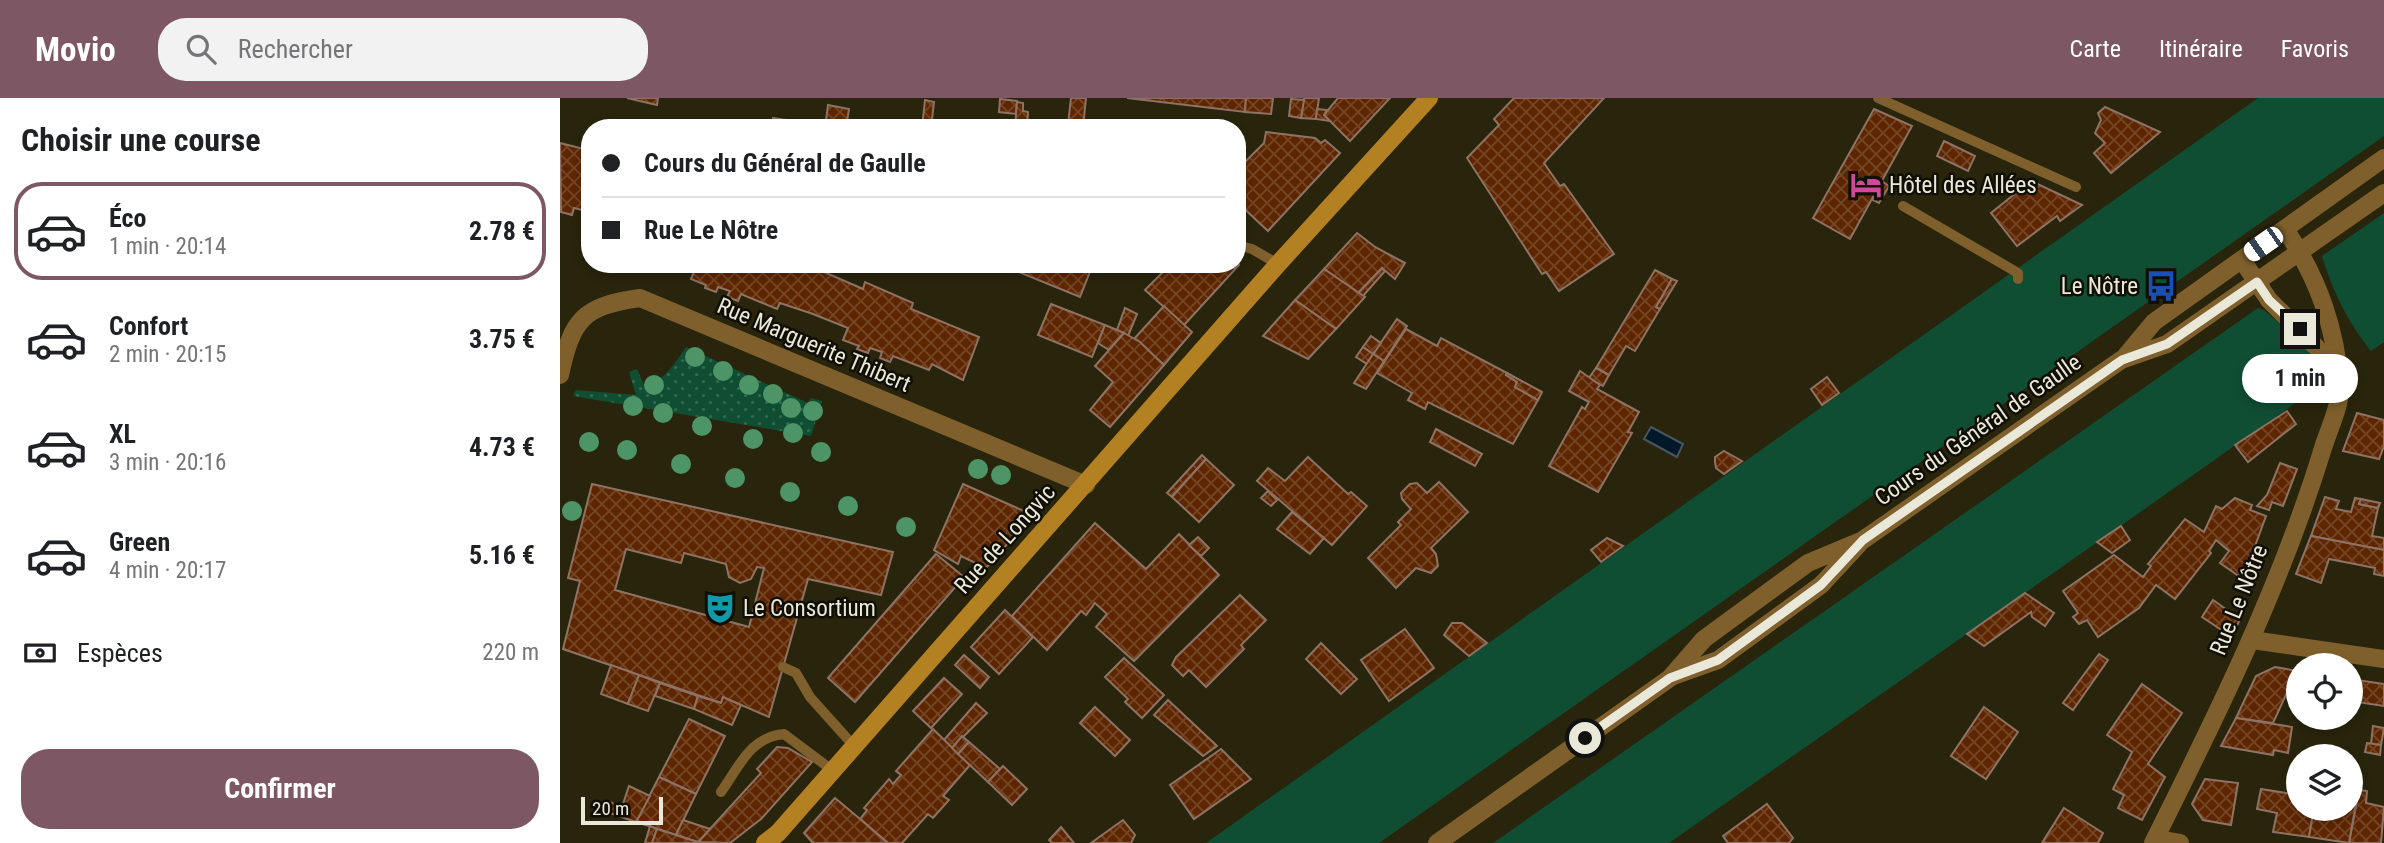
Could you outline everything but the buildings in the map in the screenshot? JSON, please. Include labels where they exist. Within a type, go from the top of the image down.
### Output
[{"type":"street","name":"Rue de Longvic","points":[[765,843],[779,833],[853,745],[1429,98]]},
{"type":"street","name":"Cours du Général de Gaulle","points":[[1437,843],[1670,678],[1704,639],[1808,563],[1863,540],[2122,360],[2154,322],[2384,158]]},
{"type":"street","name":"Cours du Général de Gaulle","points":[[2122,360],[2167,344],[2384,193]]},
{"type":"street","name":"Rue Le Nôtre","points":[[2154,841],[2252,640],[2313,480],[2340,390],[2331,329],[2324,303],[2311,267],[2285,229]]},
{"type":"street","points":[[2242,260],[2269,300],[2336,367]]},
{"type":"street","name":"Rue Marguerite Thibert","points":[[560,375],[566,346],[582,317],[604,303],[640,298],[1086,485]]},
{"type":"street","name":"Cours du Général de Gaulle","points":[[1670,678],[1718,660],[1821,585],[1863,540]]},
{"type":"street","points":[[2252,640],[2384,659]]},
{"type":"street","points":[[2154,841],[2180,843]]},
{"type":"lane","points":[[1878,98],[2076,187]]},
{"type":"lane","points":[[1903,206],[2018,273],[2018,279]]},
{"type":"lane","points":[[1246,247],[1279,264]]},
{"type":"lane","points":[[783,667],[796,673],[810,697],[853,745]]},
{"type":"lane","points":[[720,792],[757,741],[770,735],[784,734],[832,770]]},
{"type":"green space","points":[[2258,98],[2384,98],[2384,136],[1379,843],[1206,843]]},
{"type":"green space","points":[[2384,213],[2384,342],[2371,351],[2342,306],[2322,256]]},
{"type":"green space","points":[[2258,308],[2264,310],[2300,342],[2314,361],[2324,383],[1669,843],[1493,843]]},
{"type":"green space","points":[[686,347],[808,403],[811,398],[822,401],[811,436],[573,396],[576,390],[636,395],[629,372],[637,369],[644,385],[651,383],[668,371]]},
{"type":"water","points":[[1651,427],[1683,444],[1677,457],[1644,439]]},
{"type":"place","name":"Hôtel des Allées","points":[[1866,185]]},
{"type":"place","name":"Le Nôtre","points":[[2161,286]]},
{"type":"place","name":"Le Consortium","points":[[720,608]]},
{"type":"route","points":[[1585,738],[1670,678],[1718,660],[1821,585],[1863,540],[2122,360],[2167,344],[2257,282],[2269,300],[2300,329]]}]
